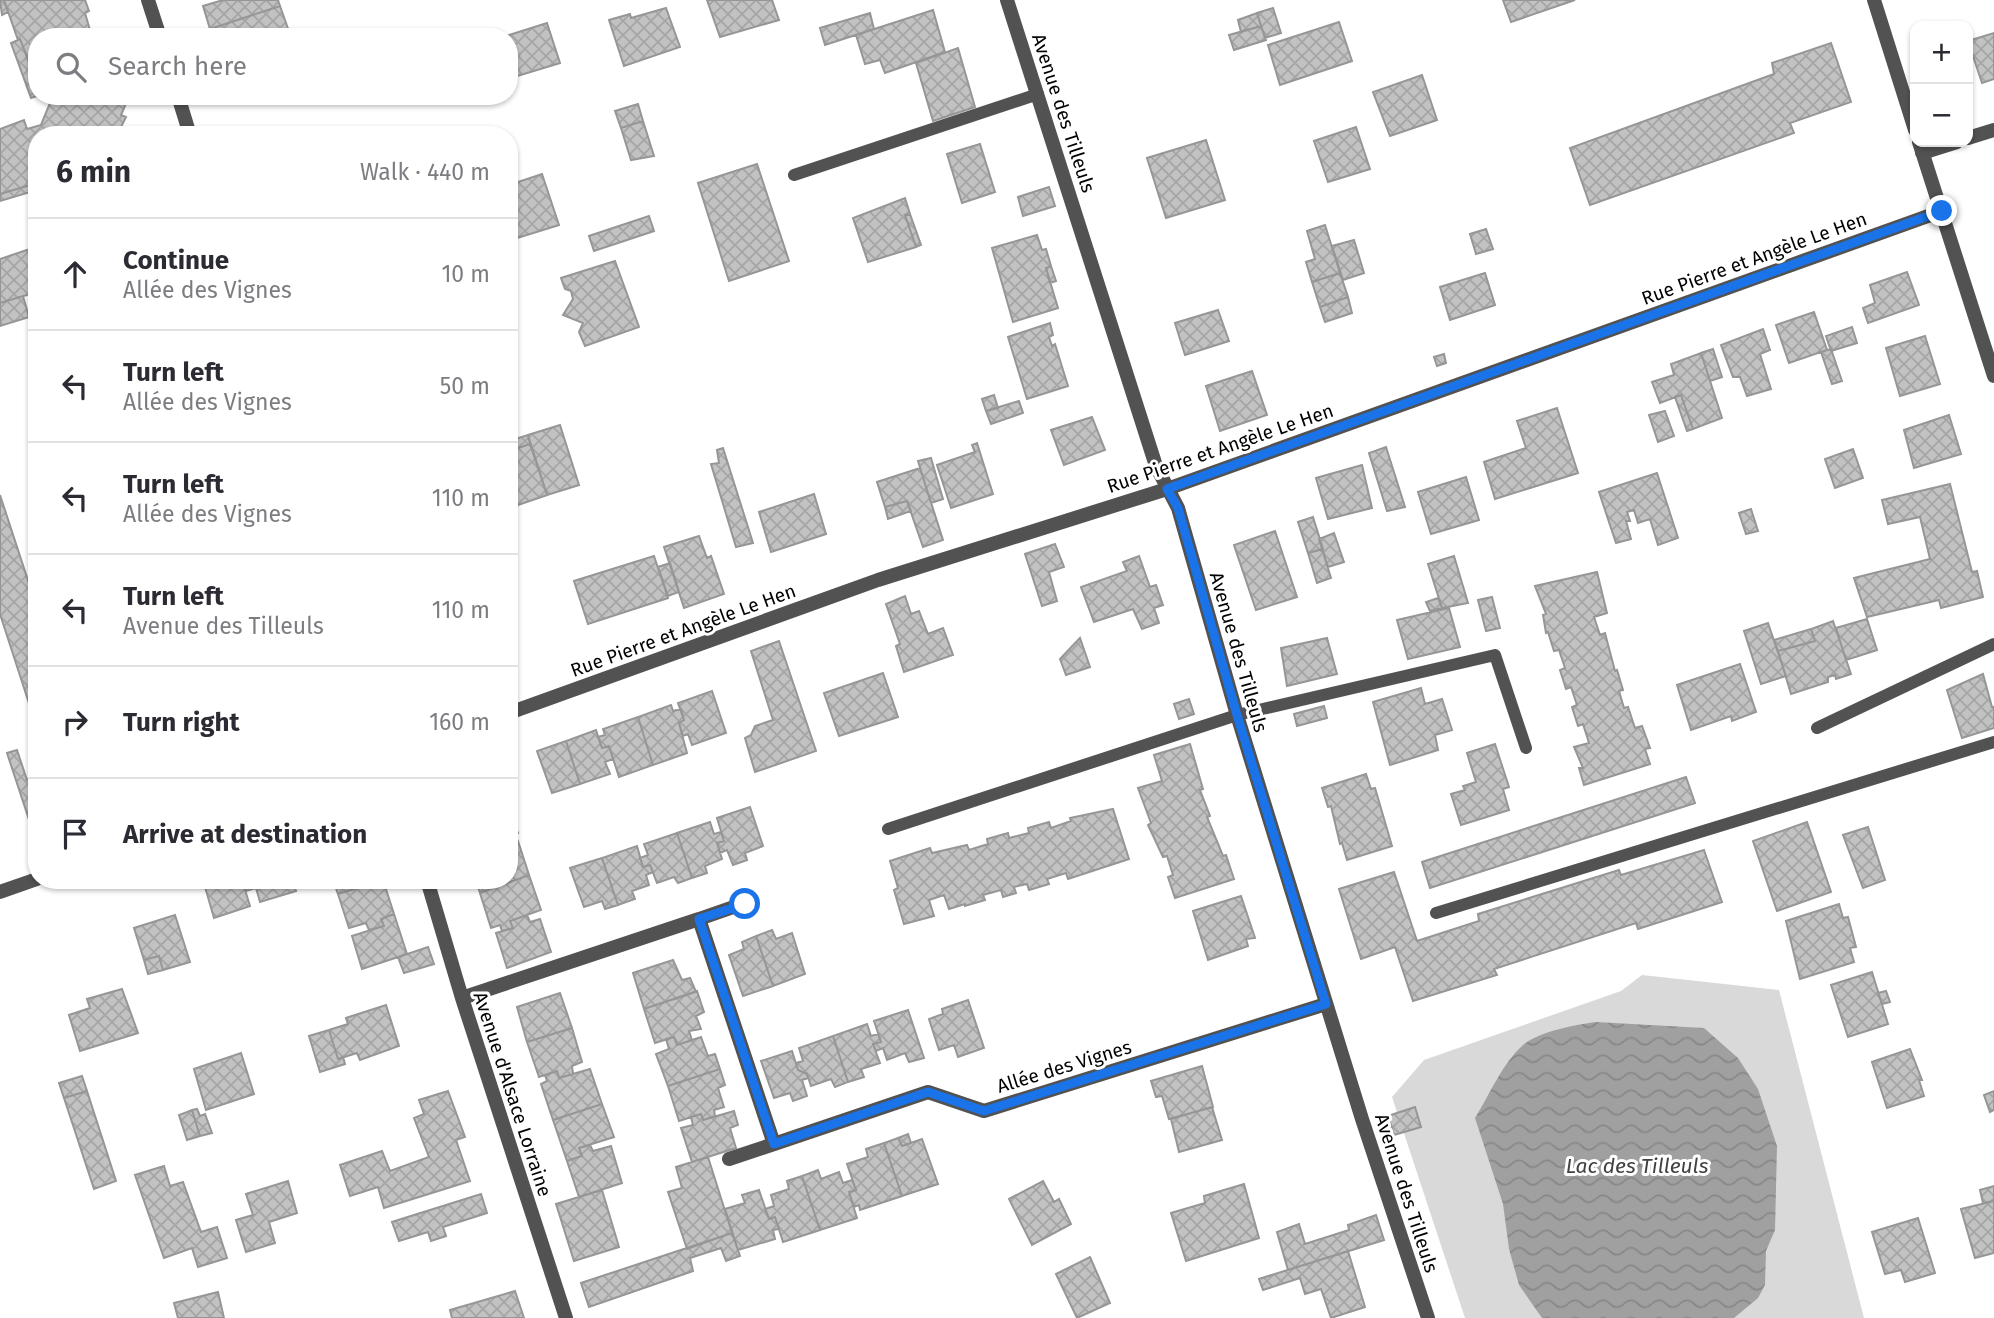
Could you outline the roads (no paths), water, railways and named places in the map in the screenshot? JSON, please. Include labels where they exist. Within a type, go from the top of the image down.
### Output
[{"type":"street","points":[[148,0],[157,28]]},
{"type":"street","name":"Avenue des Tilleuls","points":[[1007,0],[1156,466],[1178,508],[1237,715],[1326,1004],[1429,1318]]},
{"type":"street","points":[[1874,0],[1910,114]]},
{"type":"street","points":[[181,105],[187,126]]},
{"type":"street","points":[[1973,136],[1994,130]]},
{"type":"street","points":[[1921,147],[1994,376]]},
{"type":"street","name":"Rue Pierre et Angèle Le Hen","points":[[518,710],[878,580],[1167,489],[1942,211]]},
{"type":"street","points":[[0,892],[28,882]]},
{"type":"street","name":"Avenue d'Alsace Lorraine","points":[[430,889],[461,998],[566,1318]]},
{"type":"street","points":[[461,998],[745,904]]},
{"type":"street","points":[[699,919],[774,1144]]},
{"type":"street","name":"Allée des Vignes","points":[[729,1159],[928,1092],[984,1111],[1326,1004]]},
{"type":"lane","points":[[794,175],[1038,94]]},
{"type":"lane","points":[[1817,728],[1994,644]]},
{"type":"lane","points":[[888,829],[1237,715],[1495,655],[1526,748]]},
{"type":"lane","points":[[1436,913],[1994,742]]},
{"type":"water","name":"Lac des Tilleuls","points":[[1596,1022],[1704,1028],[1738,1058],[1758,1089],[1777,1146],[1775,1230],[1766,1251],[1765,1285],[1758,1298],[1734,1318],[1542,1318],[1519,1285],[1509,1249],[1503,1204],[1475,1118],[1503,1070],[1523,1045],[1548,1032]]}]
